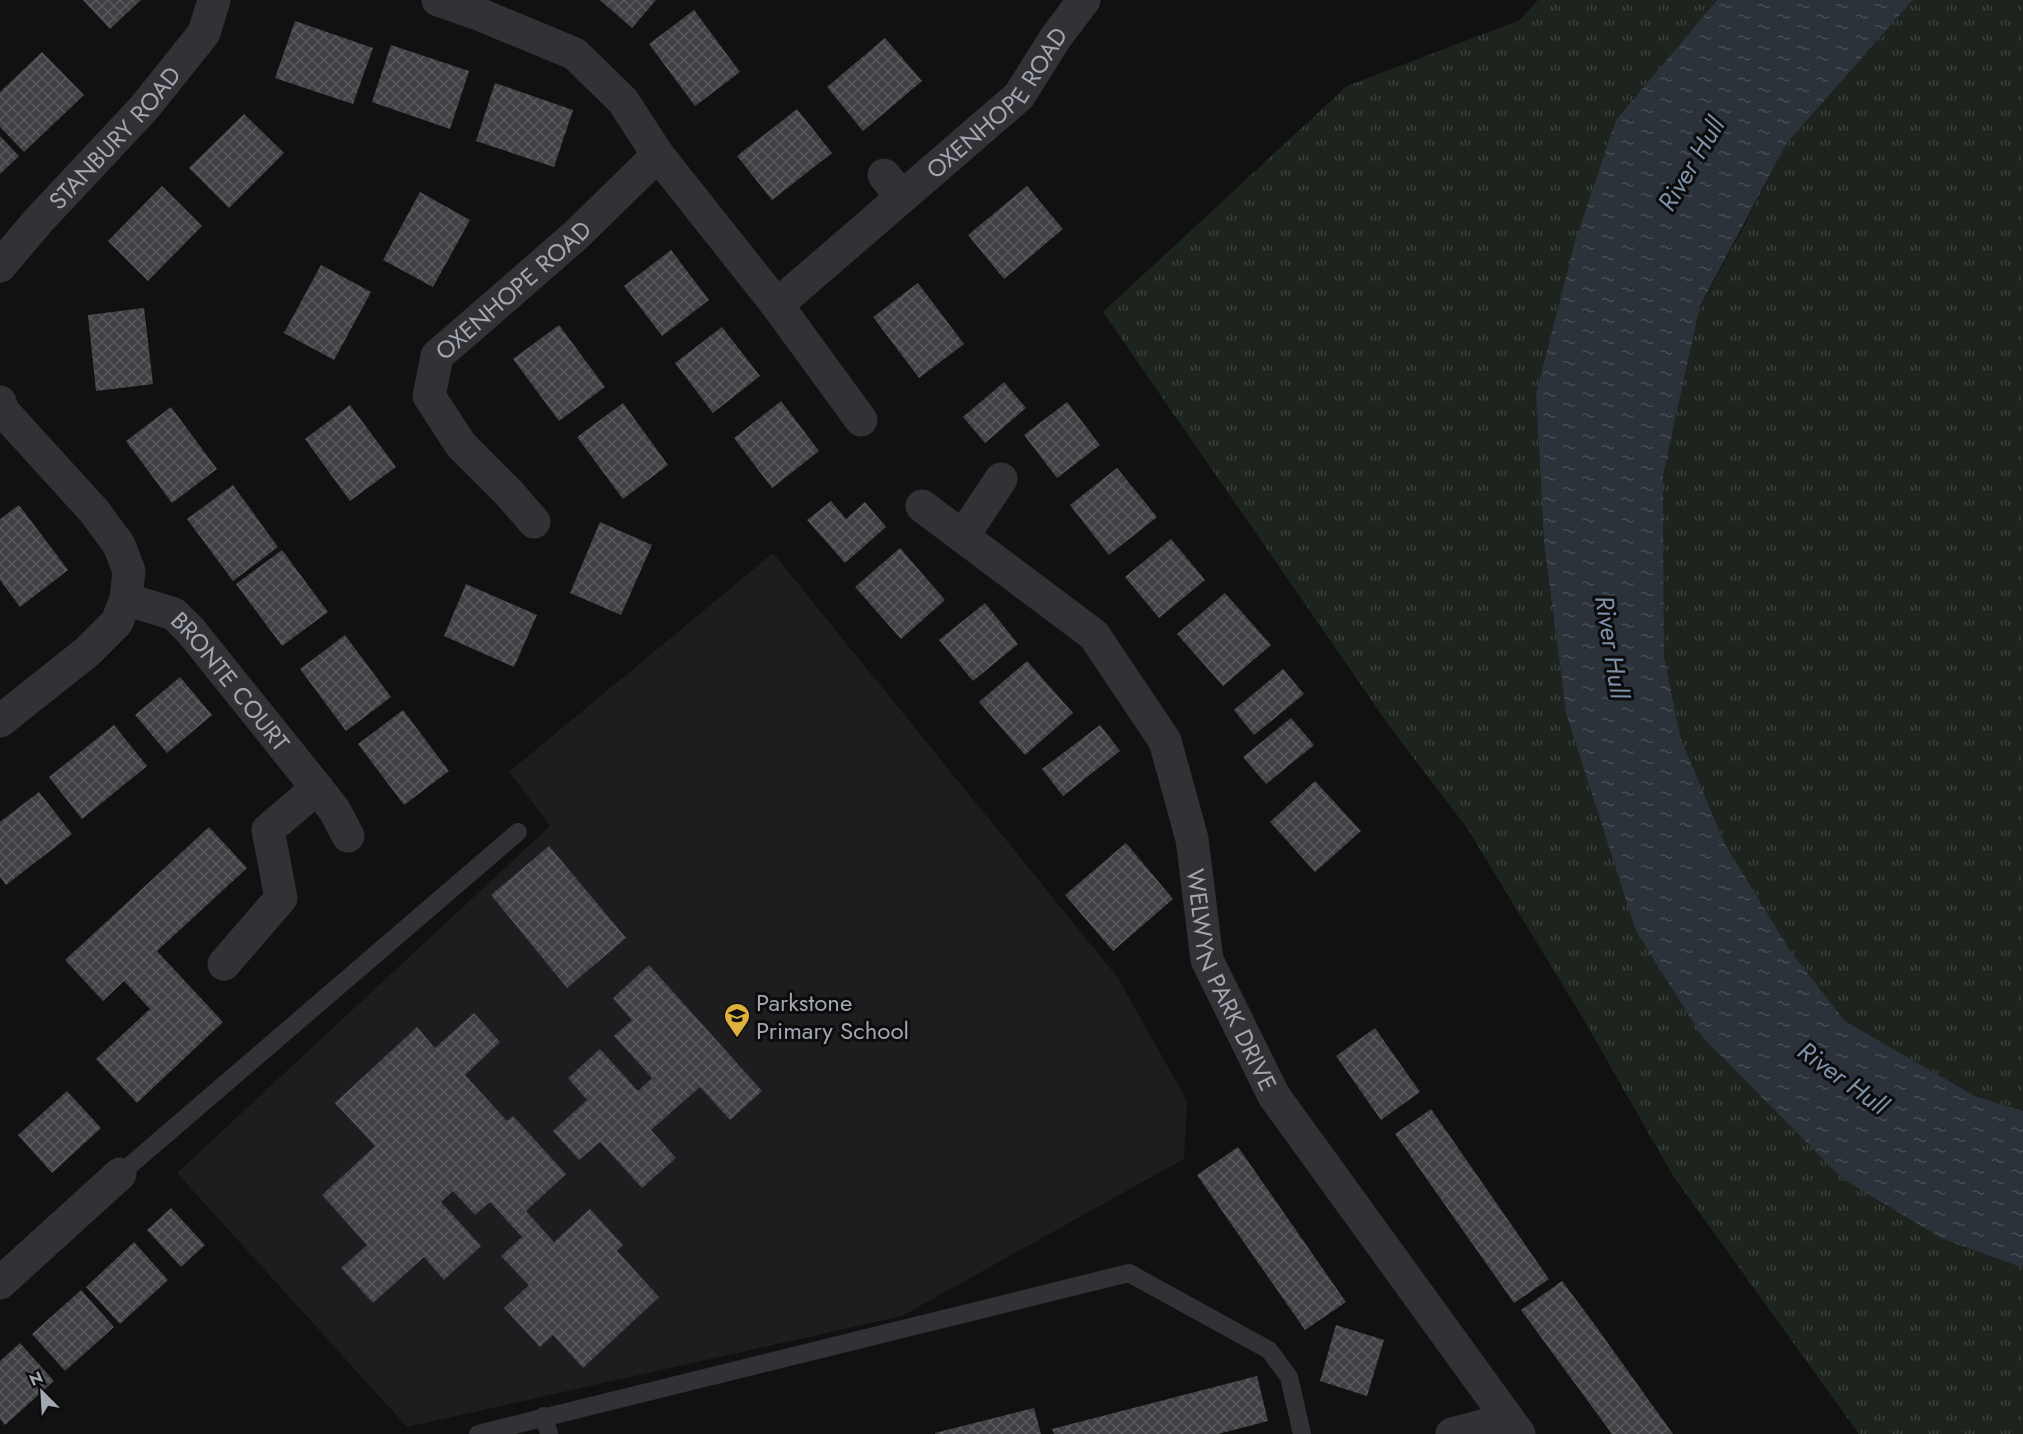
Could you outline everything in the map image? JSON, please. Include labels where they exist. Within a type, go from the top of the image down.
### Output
[{"type":"street","name":"STANBURY ROAD","points":[[0,266],[39,220],[151,100],[204,33],[214,0]]},
{"type":"street","points":[[438,0],[481,15],[575,54],[623,101],[658,155],[777,305],[861,420]]},
{"type":"street","name":"OXENHOPE ROAD","points":[[777,305],[893,186],[1019,96],[1056,37],[1084,0]]},
{"type":"street","name":"OXENHOPE ROAD","points":[[534,522],[509,493],[461,445],[429,396],[437,356],[575,236],[658,155]]},
{"type":"street","points":[[0,402],[3,411],[94,511],[119,545],[129,571],[126,598],[117,622],[87,652],[0,721]]},
{"type":"street","points":[[963,536],[1002,479]]},
{"type":"street","name":"WELWYN PARK DRIVE","points":[[922,506],[1094,635],[1166,741],[1192,839],[1207,960],[1274,1096],[1514,1427]]},
{"type":"street","name":"BRONTE COURT","points":[[126,598],[174,614],[191,631],[335,811],[348,836]]},
{"type":"street","points":[[224,964],[281,898],[268,830],[317,788]]},
{"type":"street","points":[[0,1282],[120,1174]]},
{"type":"street","points":[[1452,1434],[1514,1427]]},
{"type":"lane","points":[[120,1174],[518,832]]},
{"type":"lane","points":[[478,1434],[547,1425],[1129,1273],[1269,1350],[1289,1377],[1302,1434]]},
{"type":"shaded area","name":"Parkstone Primary School","points":[[773,553],[1118,978],[1187,1101],[1184,1159],[902,1316],[407,1427],[177,1173],[550,826],[509,772]]},
{"type":"green space","points":[[1538,0],[1717,0],[1616,120],[1536,394],[1544,543],[1566,713],[1943,1239],[2023,1268],[2023,1434],[1859,1434],[1673,1176],[1584,1020],[1467,828],[1390,727],[1103,312],[1347,86],[1520,20]]},
{"type":"green space","points":[[1913,0],[2023,0],[2023,1111],[1975,1096],[1845,1021],[1790,952],[1725,844],[1681,739],[1664,657],[1663,476],[1700,307],[1787,143]]},
{"type":"water","name":"River Hull","points":[[1717,0],[1913,0],[1787,143],[1700,306],[1663,476],[1664,657],[1681,739],[1725,844],[1790,951],[1845,1021],[1975,1096],[2023,1111],[2023,1268],[1943,1239],[1843,1179],[1703,1038],[1636,931],[1566,713],[1544,543],[1536,394],[1575,242],[1616,120]]},
{"type":"building","points":[[83,0],[141,0],[110,29]]},
{"type":"building","points":[[600,0],[656,0],[632,28]]},
{"type":"building","points":[[694,10],[740,72],[695,106],[649,44]]},
{"type":"building","points":[[295,21],[373,48],[353,104],[275,78]]},
{"type":"building","points":[[885,38],[922,81],[863,131],[827,87]]},
{"type":"building","points":[[391,45],[469,71],[450,129],[372,102]]},
{"type":"building","points":[[42,52],[84,95],[24,152],[0,127],[0,92]]},
{"type":"building","points":[[495,83],[573,110],[554,167],[476,141]]},
{"type":"building","points":[[797,109],[832,153],[772,200],[737,156]]},
{"type":"building","points":[[244,114],[284,153],[229,208],[189,168]]},
{"type":"building","points":[[0,136],[19,156],[0,174]]},
{"type":"building","points":[[162,186],[202,226],[148,281],[108,241]]},
{"type":"building","points":[[1027,186],[1063,229],[1004,279],[968,235]]},
{"type":"building","points":[[420,192],[470,220],[433,287],[383,260]]},
{"type":"building","points":[[671,250],[709,300],[662,336],[624,286]]},
{"type":"building","points":[[321,265],[371,292],[334,360],[284,333]]},
{"type":"building","points":[[918,283],[964,344],[919,378],[873,317]]},
{"type":"building","points":[[144,308],[153,384],[96,391],[88,315]]},
{"type":"building","points":[[559,325],[605,387],[559,421],[513,359]]},
{"type":"building","points":[[722,327],[760,376],[713,413],[675,363]]},
{"type":"building","points":[[1004,382],[1026,408],[985,443],[963,417]]},
{"type":"building","points":[[781,401],[819,451],[772,488],[734,438]]},
{"type":"building","points":[[1067,402],[1100,445],[1057,478],[1024,435]]},
{"type":"building","points":[[623,403],[668,465],[623,499],[577,437]]},
{"type":"building","points":[[350,405],[396,467],[350,501],[305,439]]},
{"type":"building","points":[[171,407],[217,469],[172,503],[126,441]]},
{"type":"building","points":[[1117,468],[1157,517],[1109,555],[1070,505]]},
{"type":"building","points":[[233,485],[278,547],[233,581],[187,519]]},
{"type":"building","points":[[831,501],[846,519],[865,502],[886,527],[845,563],[807,520]]},
{"type":"building","points":[[19,505],[68,570],[20,607],[0,580],[0,519]]},
{"type":"building","points":[[600,522],[652,545],[621,615],[570,593]]},
{"type":"building","points":[[1171,539],[1205,580],[1159,618],[1125,577]]},
{"type":"building","points":[[900,548],[945,600],[901,639],[855,587]]},
{"type":"building","points":[[282,550],[328,612],[282,646],[236,584]]},
{"type":"building","points":[[466,584],[537,615],[514,667],[444,636]]},
{"type":"building","points":[[1225,593],[1271,645],[1223,686],[1177,634]]},
{"type":"building","points":[[985,603],[1018,644],[973,681],[939,640]]},
{"type":"building","points":[[345,635],[391,697],[346,731],[300,669]]},
{"type":"building","points":[[1027,661],[1073,713],[1025,755],[979,702]]},
{"type":"building","points":[[1283,669],[1304,694],[1254,735],[1234,710]]},
{"type":"building","points":[[180,677],[212,715],[167,753],[135,715]]},
{"type":"building","points":[[403,710],[449,771],[404,805],[358,744]]},
{"type":"building","points":[[1291,718],[1314,745],[1266,784],[1243,757]]},
{"type":"building","points":[[114,725],[147,766],[82,819],[49,777]]},
{"type":"building","points":[[1100,725],[1120,751],[1063,796],[1042,769]]},
{"type":"building","points":[[1315,781],[1361,831],[1315,872],[1270,822]]},
{"type":"building","points":[[39,792],[72,834],[6,885],[0,877],[0,822]]},
{"type":"building","points":[[209,827],[247,868],[157,951],[223,1022],[137,1103],[96,1059],[150,1009],[124,981],[103,1001],[65,960]]},
{"type":"building","points":[[1126,843],[1173,899],[1113,951],[1065,895]]},
{"type":"building","points":[[549,846],[626,938],[567,988],[491,895]]},
{"type":"building","points":[[649,965],[762,1091],[730,1120],[700,1087],[651,1130],[676,1158],[642,1188],[600,1142],[579,1160],[553,1131],[587,1100],[568,1078],[600,1049],[638,1091],[652,1078],[614,1036],[632,1020],[613,998]]},
{"type":"building","points":[[474,1013],[500,1042],[465,1075],[507,1121],[513,1116],[566,1174],[526,1211],[554,1242],[590,1209],[623,1245],[617,1251],[659,1297],[583,1368],[553,1335],[540,1347],[504,1308],[529,1285],[501,1256],[522,1237],[490,1202],[475,1215],[453,1191],[441,1202],[481,1246],[444,1280],[424,1257],[373,1303],[341,1268],[367,1245],[322,1195],[375,1146],[335,1103],[417,1027],[435,1048]]},
{"type":"building","points":[[1375,1028],[1420,1092],[1381,1120],[1336,1056]]},
{"type":"building","points":[[67,1091],[101,1128],[52,1173],[18,1135]]},
{"type":"building","points":[[1431,1109],[1549,1279],[1514,1303],[1395,1134]]},
{"type":"building","points":[[1238,1147],[1346,1302],[1305,1330],[1197,1175]]},
{"type":"building","points":[[171,1208],[205,1245],[181,1267],[147,1230]]},
{"type":"building","points":[[134,1242],[168,1280],[120,1324],[86,1287]]},
{"type":"building","points":[[1562,1281],[1673,1434],[1612,1434],[1521,1310]]},
{"type":"building","points":[[81,1290],[114,1327],[65,1371],[32,1334]]},
{"type":"building","points":[[1336,1325],[1384,1340],[1367,1396],[1320,1381]]},
{"type":"building","points":[[20,1343],[54,1381],[5,1425],[0,1419],[0,1361]]},
{"type":"building","points":[[1257,1376],[1268,1421],[1218,1434],[1054,1434],[1052,1429]]},
{"type":"building","points":[[1034,1408],[1041,1434],[935,1434],[935,1433]]},
{"type":"place","name":"Parkstone Primary School","points":[[737,1039]]}]
